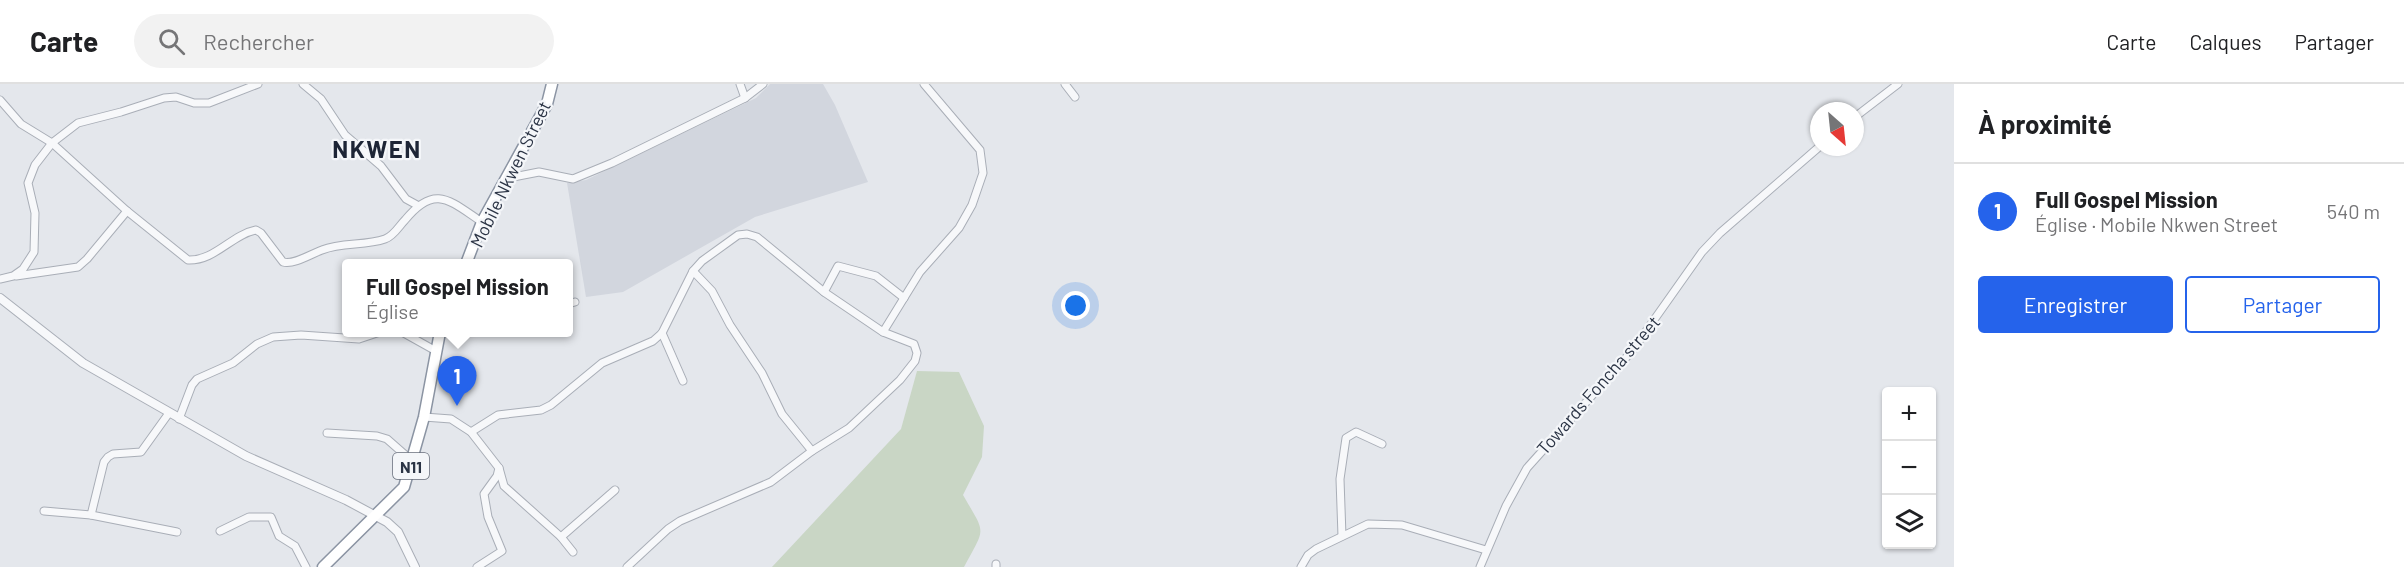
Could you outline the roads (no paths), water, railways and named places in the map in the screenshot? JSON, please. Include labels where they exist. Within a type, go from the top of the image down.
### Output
[{"type":"highway","name":"Mobile Nkwen Street","points":[[468,259],[482,222],[547,104],[552,84]]},
{"type":"highway","name":"N11","points":[[323,567],[404,487],[424,417],[440,337]]},
{"type":"street","points":[[13,276],[23,269],[33,252],[35,213],[28,183],[34,165],[52,143],[78,123],[164,98],[176,97],[194,103],[209,102],[228,97],[258,84]]},
{"type":"street","points":[[303,84],[321,99],[345,135],[381,166],[406,199],[417,205]]},
{"type":"street","points":[[740,84],[746,98]]},
{"type":"street","points":[[508,178],[539,172],[573,179],[746,98],[763,84]]},
{"type":"street","points":[[883,332],[920,272],[959,228],[972,205],[983,173],[980,150],[924,84]]},
{"type":"street","points":[[1065,84],[1075,98]]},
{"type":"street","points":[[1864,110],[1898,84]]},
{"type":"street","points":[[0,100],[21,124],[52,143],[127,211],[188,260],[194,261],[214,254],[256,230],[286,264],[336,245],[384,240],[417,205],[431,200],[448,199],[482,222]]},
{"type":"street","name":"Towards Foncha street","points":[[1480,567],[1486,550],[1527,468],[1632,351],[1702,252],[1720,233],[1810,155]]},
{"type":"street","points":[[0,279],[78,267],[127,211]]},
{"type":"street","points":[[471,432],[498,415],[541,410],[551,405],[602,363],[653,340],[662,333],[693,272],[702,261],[726,243],[747,234],[757,237],[824,292],[883,332],[914,344],[917,353],[915,361],[900,380],[849,428],[812,451],[771,482],[680,521],[668,529],[627,567]]},
{"type":"street","points":[[824,292],[838,266],[876,276],[904,298]]},
{"type":"street","points":[[693,272],[712,291],[730,325],[762,373],[782,414],[812,451]]},
{"type":"street","points":[[0,298],[83,363],[179,419],[246,456],[346,500],[374,516],[398,532],[415,567]]},
{"type":"street","points":[[662,333],[683,381]]},
{"type":"street","points":[[179,419],[192,385],[197,380],[240,359],[264,339],[300,335],[359,339],[366,337]]},
{"type":"street","points":[[410,337],[436,351]]},
{"type":"street","points":[[91,516],[104,462],[113,454],[141,452],[169,413]]},
{"type":"street","points":[[424,417],[451,419],[471,432],[499,468],[504,486],[561,537],[573,552]]},
{"type":"street","points":[[1342,536],[1340,479],[1346,438],[1356,432],[1382,444]]},
{"type":"street","points":[[327,433],[377,436],[387,439],[412,461]]},
{"type":"street","points":[[477,567],[502,551],[488,517],[484,494],[497,476],[499,468]]},
{"type":"street","points":[[561,537],[615,490]]},
{"type":"street","points":[[44,511],[91,516],[177,532]]},
{"type":"street","points":[[220,531],[249,517],[271,517],[279,536],[295,546],[306,567]]},
{"type":"street","points":[[1301,567],[1308,555],[1368,524],[1402,525],[1486,550]]},
{"type":"place","name":"Full Gospel Mission","points":[[457,406]]},
{"type":"district","name":"NKWEN","points":[[377,148]]}]
